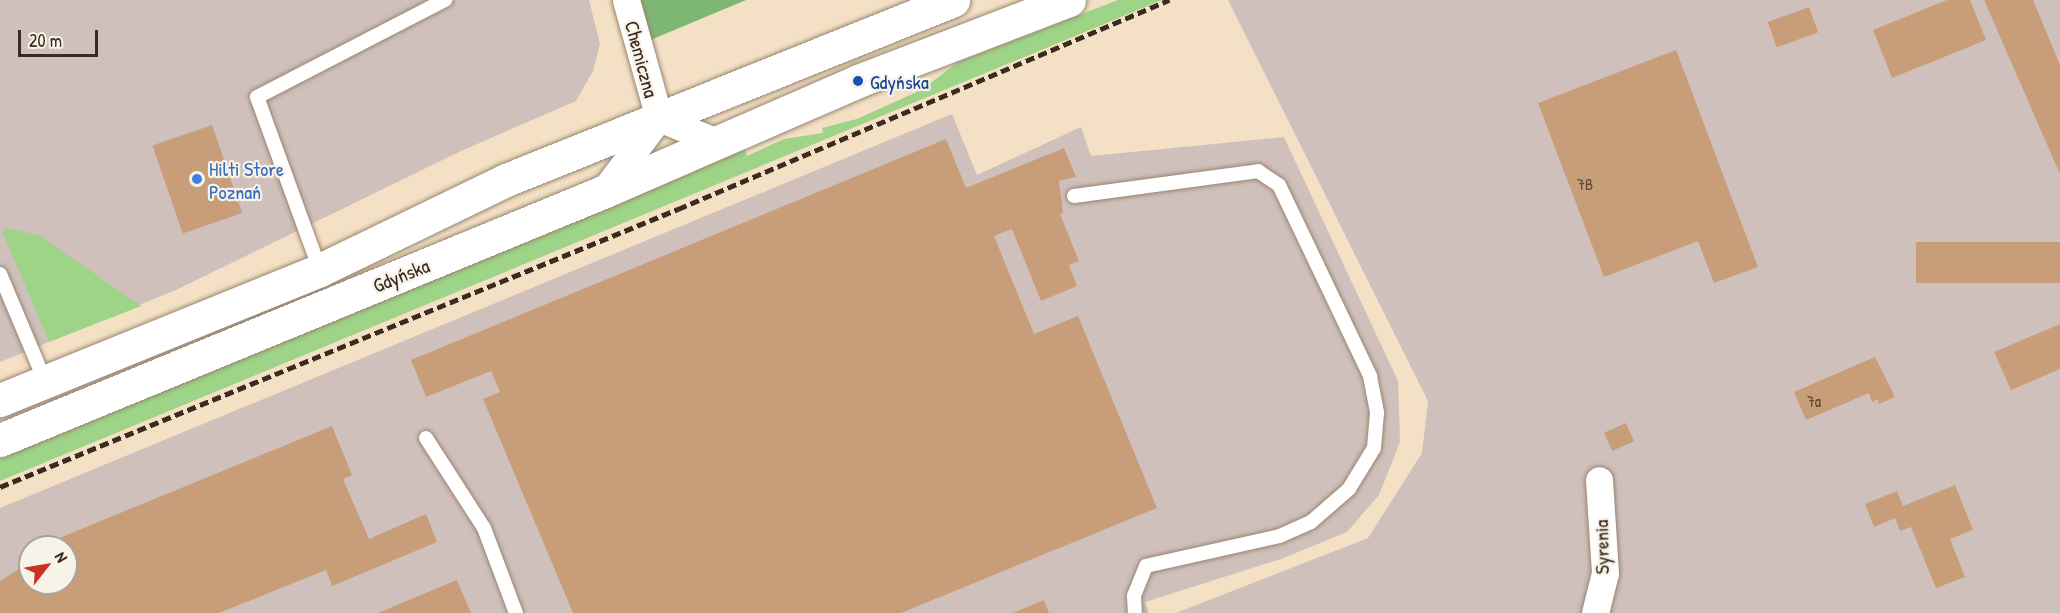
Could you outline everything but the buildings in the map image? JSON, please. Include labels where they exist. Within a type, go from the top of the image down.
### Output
[{"type":"main road","name":"Gdyńska","points":[[0,400],[320,270],[506,180],[953,0]]},
{"type":"main road","name":"Gdyńska","points":[[0,440],[603,192],[858,81],[1069,0]]},
{"type":"street","name":"Chemiczna","points":[[626,0],[659,118]]},
{"type":"street","name":"Chemiczna","points":[[659,118],[717,142]]},
{"type":"street","name":"Chemiczna","points":[[603,192],[659,118]]},
{"type":"street","name":"Syrenia","points":[[1595,613],[1605,573],[1599,480]]},
{"type":"lane","points":[[320,270],[256,98],[445,0]]},
{"type":"lane","points":[[1074,196],[1258,171],[1279,184],[1370,376],[1377,413],[1374,448],[1348,489],[1311,522],[1280,536],[1146,567],[1134,596],[1135,613]]},
{"type":"lane","points":[[0,274],[45,381]]},
{"type":"lane","points":[[426,438],[484,528],[516,613]]},
{"type":"shaded area","points":[[0,0],[589,0],[600,44],[593,71],[576,101],[461,151],[176,290],[0,362]]},
{"type":"shaded area","points":[[1228,0],[2060,0],[2060,613],[1176,613],[1368,538],[1422,453],[1428,401]]},
{"type":"shaded area","points":[[952,114],[977,175],[1081,127],[1091,156],[1284,137],[1398,381],[1400,442],[1379,495],[1347,532],[1281,559],[1145,602],[1149,613],[0,613],[0,508]]},
{"type":"green space","points":[[638,0],[746,0],[648,41]]},
{"type":"green space","points":[[1118,0],[1162,0],[0,481],[0,458],[744,148],[747,156],[784,139],[823,133],[822,128],[857,119],[923,89],[958,62]]},
{"type":"green space","points":[[6,228],[39,235],[141,306],[49,342],[2,231]]},
{"type":"railway","points":[[0,487],[678,209],[1169,0]]},
{"type":"place","name":"Gdyńska","points":[[858,81]]},
{"type":"place","name":"Hilti Store Poznań","points":[[197,179]]}]
